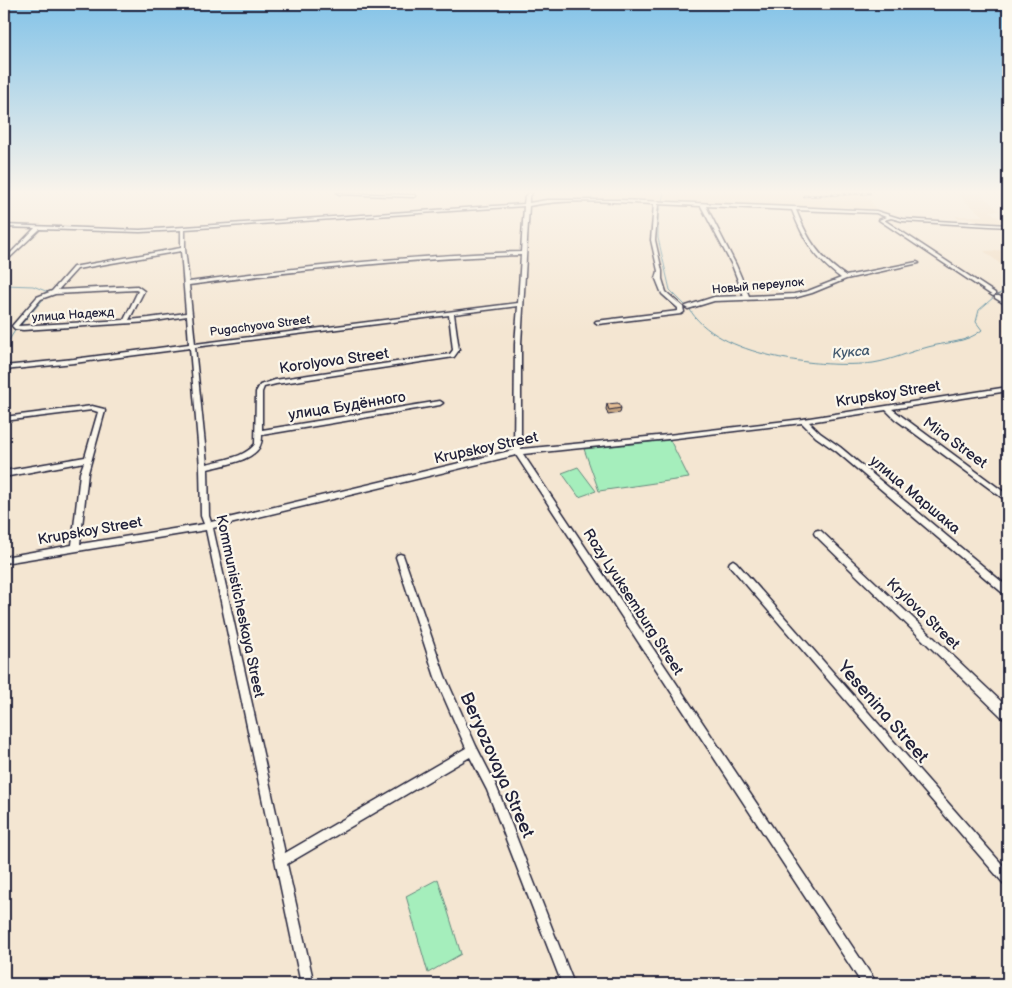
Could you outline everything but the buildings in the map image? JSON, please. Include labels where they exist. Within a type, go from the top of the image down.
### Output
[{"type":"street","points":[[4,262],[7,256],[26,239]]},
{"type":"street","name":"Kommunisticheskaya Street","points":[[182,239],[182,249],[194,346],[206,516],[308,984]]},
{"type":"street","points":[[518,452],[517,382],[525,239]]},
{"type":"street","points":[[598,322],[681,312],[681,308],[664,293],[659,279],[660,271],[653,239]]},
{"type":"street","points":[[721,239],[747,297]]},
{"type":"street","points":[[807,239],[822,262],[845,278]]},
{"type":"street","points":[[910,239],[1008,304]]},
{"type":"street","name":"улица Надежд","points":[[54,292],[75,268],[80,265],[107,263],[182,249]]},
{"type":"street","points":[[186,284],[372,262],[524,252]]},
{"type":"street","name":"Новый переулок","points":[[688,307],[714,299],[794,296],[810,292],[845,278],[917,263]]},
{"type":"street","name":"улица Надежд","points":[[126,321],[141,291],[137,288],[54,292],[39,298],[15,326],[17,328],[126,321],[189,314]]},
{"type":"street","name":"Pugachyova Street","points":[[4,368],[194,346],[520,304]]},
{"type":"street","name":"Korolyova Street","points":[[204,467],[248,455],[255,450],[258,444],[259,392],[262,386],[452,356],[456,350],[451,312]]},
{"type":"street","name":"Krupskoy Street","points":[[4,560],[209,526],[518,452],[668,438],[803,421],[1008,389]]},
{"type":"street","name":"улица Будённого","points":[[258,433],[440,403]]},
{"type":"street","points":[[4,419],[98,408],[102,411],[87,459],[76,548]]},
{"type":"street","name":"Mira Street","points":[[888,409],[1008,499]]},
{"type":"street","name":"улица Маршака","points":[[803,421],[1008,592]]},
{"type":"street","name":"Rozy Lyuksemburg Street","points":[[518,452],[869,984]]},
{"type":"street","points":[[4,474],[87,459]]},
{"type":"street","name":"Krylova Street","points":[[818,533],[1008,714]]},
{"type":"street","name":"Beryozovaya Street","points":[[400,557],[440,677],[472,750],[491,787],[568,984]]},
{"type":"street","name":"Yesenina Street","points":[[733,564],[1008,880]]},
{"type":"street","points":[[282,861],[472,750]]},
{"type":"shaded area","points":[[1008,250],[1008,270],[984,251]]},
{"type":"green space","points":[[670,440],[689,478],[599,491],[584,449]]},
{"type":"green space","points":[[578,467],[596,491],[579,497],[562,473]]},
{"type":"green space","points":[[438,879],[461,954],[428,973],[406,896]]},
{"type":"waterway","name":"Кукса","points":[[658,239],[670,290],[686,306]]},
{"type":"waterway","name":"Кукса","points":[[4,285],[33,286],[48,292]]},
{"type":"waterway","name":"Кукса","points":[[997,295],[1008,289]]},
{"type":"waterway","name":"Кукса","points":[[20,326],[46,296]]},
{"type":"waterway","name":"Кукса","points":[[689,308],[702,325],[722,338],[746,349],[800,361],[852,364],[880,362],[928,347],[956,342],[970,337],[982,330],[976,322],[979,310],[994,297]]},
{"type":"waterway","name":"Кукса","points":[[4,348],[16,329]]}]
